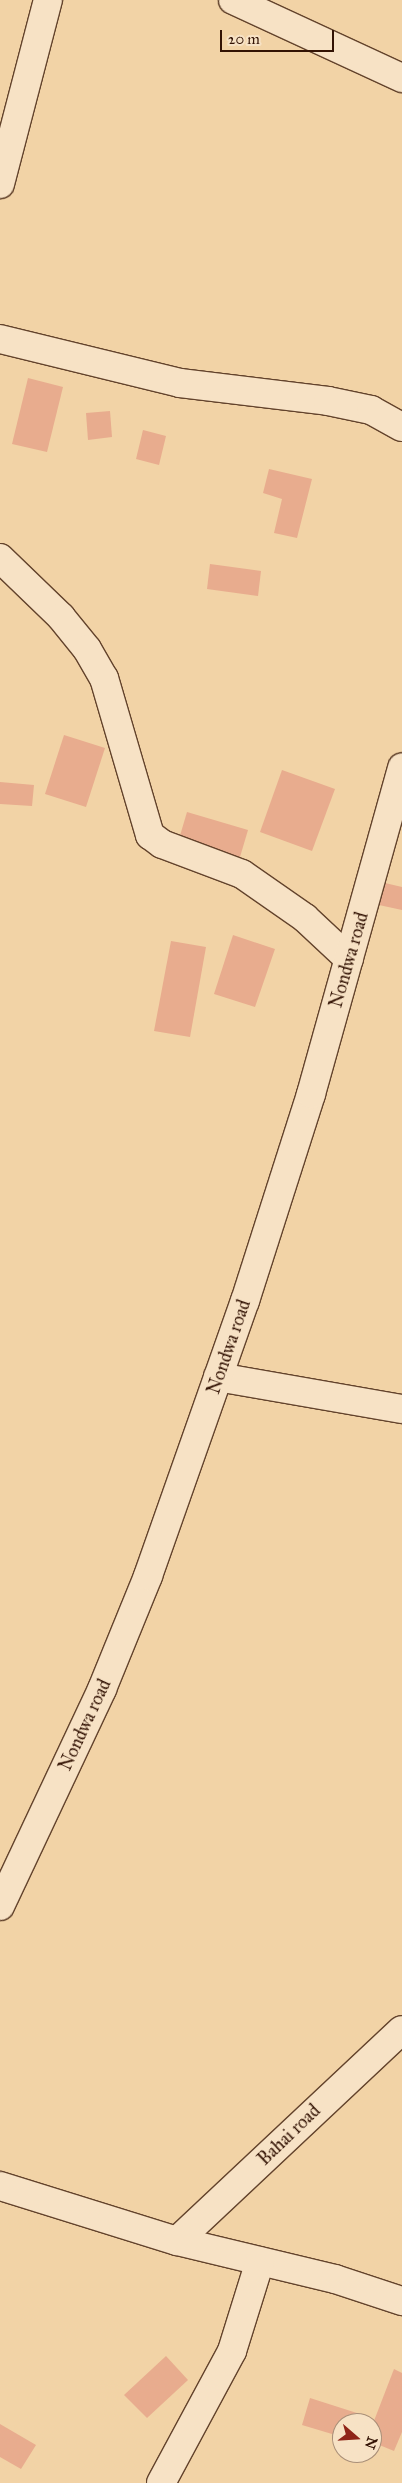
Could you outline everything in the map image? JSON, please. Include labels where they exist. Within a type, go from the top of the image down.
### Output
[{"type":"street","points":[[0,184],[48,0]]},
{"type":"street","points":[[233,0],[402,78]]},
{"type":"street","points":[[0,339],[180,383],[328,400],[371,410],[402,427]]},
{"type":"street","points":[[0,558],[61,617],[87,649],[104,678],[150,835],[162,844],[242,874],[305,918],[349,959]]},
{"type":"street","name":"Nondwa road","points":[[0,1906],[102,1689],[148,1576],[218,1377],[311,1094],[402,767]]},
{"type":"street","points":[[218,1377],[402,1409]]},
{"type":"street","name":"Bahai road","points":[[177,2242],[402,2030]]},
{"type":"street","points":[[0,2186],[177,2242],[335,2279],[402,2301]]},
{"type":"street","points":[[161,2483],[232,2351],[260,2261]]},
{"type":"building","points":[[28,378],[63,387],[47,452],[12,444]]},
{"type":"building","points":[[110,411],[112,437],[88,440],[86,413]]},
{"type":"building","points":[[143,430],[166,436],[159,465],[136,459]]},
{"type":"building","points":[[269,469],[312,479],[297,538],[274,533],[282,499],[263,493]]},
{"type":"building","points":[[210,564],[261,571],[258,596],[207,589]]},
{"type":"building","points":[[64,735],[105,748],[86,807],[45,794]]},
{"type":"building","points":[[282,770],[335,789],[312,851],[260,832]]},
{"type":"building","points":[[0,782],[34,785],[32,806],[0,804]]},
{"type":"building","points":[[187,812],[248,830],[240,857],[179,839]]},
{"type":"building","points":[[385,883],[402,887],[402,910],[379,905]]},
{"type":"building","points":[[233,935],[275,949],[255,1007],[214,994]]},
{"type":"building","points":[[171,941],[206,947],[190,1037],[154,1031]]},
{"type":"building","points":[[166,2356],[188,2380],[147,2418],[124,2395]]},
{"type":"building","points":[[394,2369],[402,2373],[402,2432],[394,2451],[382,2446],[382,2413],[377,2413]]},
{"type":"building","points":[[310,2398],[357,2413],[332,2413],[332,2434],[302,2425]]},
{"type":"building","points":[[0,2424],[36,2445],[21,2469],[0,2457]]}]
